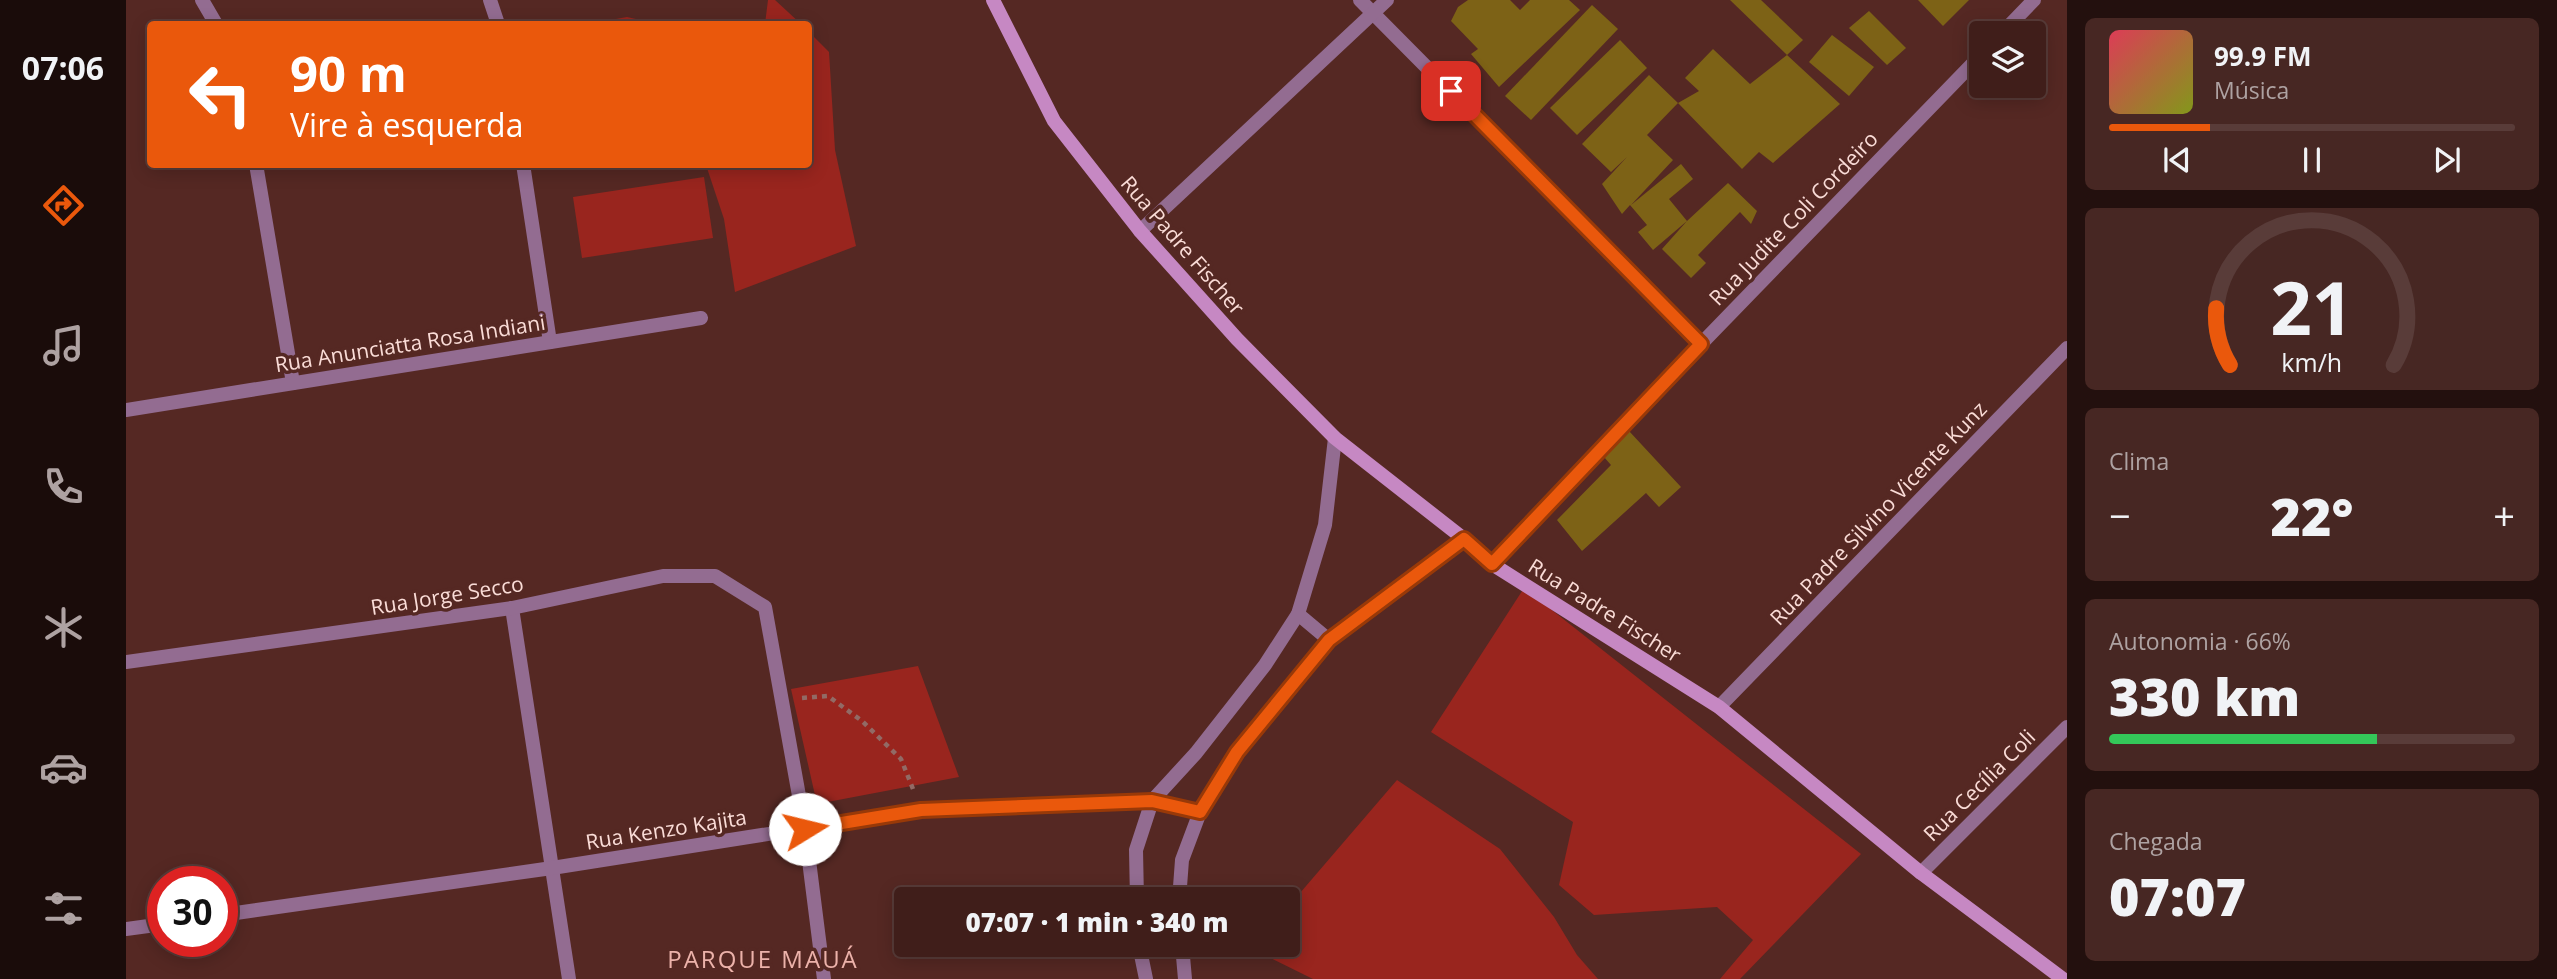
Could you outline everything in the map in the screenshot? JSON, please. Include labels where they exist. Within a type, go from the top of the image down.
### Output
[{"type":"main road","name":"Rua Padre Fischer","points":[[993,0],[1054,121],[1140,231],[1237,339],[1335,438],[1492,564],[1719,706],[1921,873],[2063,979]]},
{"type":"street","points":[[202,0],[214,21]]},
{"type":"street","points":[[490,0],[497,21]]},
{"type":"street","points":[[1360,0],[1701,344]]},
{"type":"street","points":[[1140,231],[1387,0]]},
{"type":"street","points":[[2014,21],[2034,0]]},
{"type":"street","name":"Rua Judite Coli Cordeiro","points":[[1492,564],[1969,67]]},
{"type":"street","points":[[257,168],[293,383]]},
{"type":"street","points":[[524,168],[550,342]]},
{"type":"street","name":"Rua Anunciatta Rosa Indiani","points":[[126,410],[701,318]]},
{"type":"street","name":"Rua Padre Silvino Vicente Kunz","points":[[1719,706],[2067,348]]},
{"type":"street","points":[[1137,887],[1136,850],[1152,801],[1196,753],[1265,665],[1298,614],[1325,526],[1335,438]]},
{"type":"street","points":[[1180,887],[1182,859],[1200,812],[1237,752],[1329,640],[1464,539]]},
{"type":"street","name":"Rua Jorge Secco","points":[[126,662],[512,608],[663,576],[715,576],[765,607],[780,699]]},
{"type":"street","points":[[512,608],[569,979]]},
{"type":"street","points":[[1298,614],[1329,640]]},
{"type":"street","points":[[780,699],[805,829],[824,979]]},
{"type":"street","name":"Rua Cecília Coli","points":[[1921,873],[2067,727]]},
{"type":"street","name":"Rua Kenzo Kajita","points":[[238,913],[552,868],[921,810],[1152,801],[1200,812]]},
{"type":"street","points":[[126,929],[147,926]]},
{"type":"street","points":[[1141,957],[1146,979]]},
{"type":"street","points":[[1183,957],[1185,979]]},
{"type":"path","points":[[780,699],[828,696],[862,721],[901,759],[921,810]]},
{"type":"shaded area","points":[[768,0],[775,0],[798,21],[765,21]]},
{"type":"shaded area","points":[[627,17],[645,21],[605,21]]},
{"type":"shaded area","points":[[812,35],[829,52],[835,150],[856,246],[735,292],[724,219],[707,168],[812,168]]},
{"type":"shaded area","points":[[704,177],[713,238],[582,258],[573,197]]},
{"type":"shaded area","points":[[1524,588],[1861,854],[1740,979],[1720,979],[1753,940],[1717,907],[1594,915],[1559,885],[1573,822],[1431,732]]},
{"type":"shaded area","points":[[918,666],[959,777],[817,804],[791,689]]},
{"type":"shaded area","points":[[1397,780],[1500,849],[1554,917],[1577,955],[1598,979],[1313,979],[1268,957],[1300,957],[1300,893]]},
{"type":"building","points":[[1468,0],[1510,0],[1520,10],[1530,0],[1569,0],[1580,10],[1499,87],[1471,54],[1478,49],[1451,21],[1458,7]]},
{"type":"building","points":[[1730,0],[1761,0],[1803,40],[1787,55]]},
{"type":"building","points":[[1918,0],[1969,0],[1943,26]]},
{"type":"building","points":[[1592,5],[1618,29],[1531,120],[1505,96]]},
{"type":"building","points":[[1869,11],[1906,48],[1887,65],[1849,28]]},
{"type":"building","points":[[1832,35],[1874,67],[1849,96],[1809,62]]},
{"type":"building","points":[[1620,40],[1647,68],[1577,135],[1550,108]]},
{"type":"building","points":[[1713,49],[1750,84],[1787,55],[1840,104],[1773,163],[1759,152],[1742,169],[1678,103],[1699,91],[1685,78]]},
{"type":"building","points":[[1649,75],[1678,103],[1647,135],[1673,160],[1631,205],[1681,164],[1693,179],[1669,199],[1687,221],[1653,250],[1638,232],[1647,225],[1630,205],[1622,214],[1602,184],[1627,157],[1611,172],[1582,144]]},
{"type":"building","points":[[1728,183],[1757,211],[1751,224],[1740,212],[1698,255],[1706,263],[1691,278],[1662,249],[1687,221]]},
{"type":"building","points":[[1629,431],[1681,487],[1659,507],[1646,493],[1582,551],[1557,520],[1611,465],[1604,457]]},
{"type":"district","name":"PARQUE MAUÁ","points":[[763,958]]},
{"type":"route","points":[[805,829],[921,810],[1152,801],[1200,812],[1237,752],[1329,640],[1464,539],[1492,564],[1701,344],[1451,91]]}]
